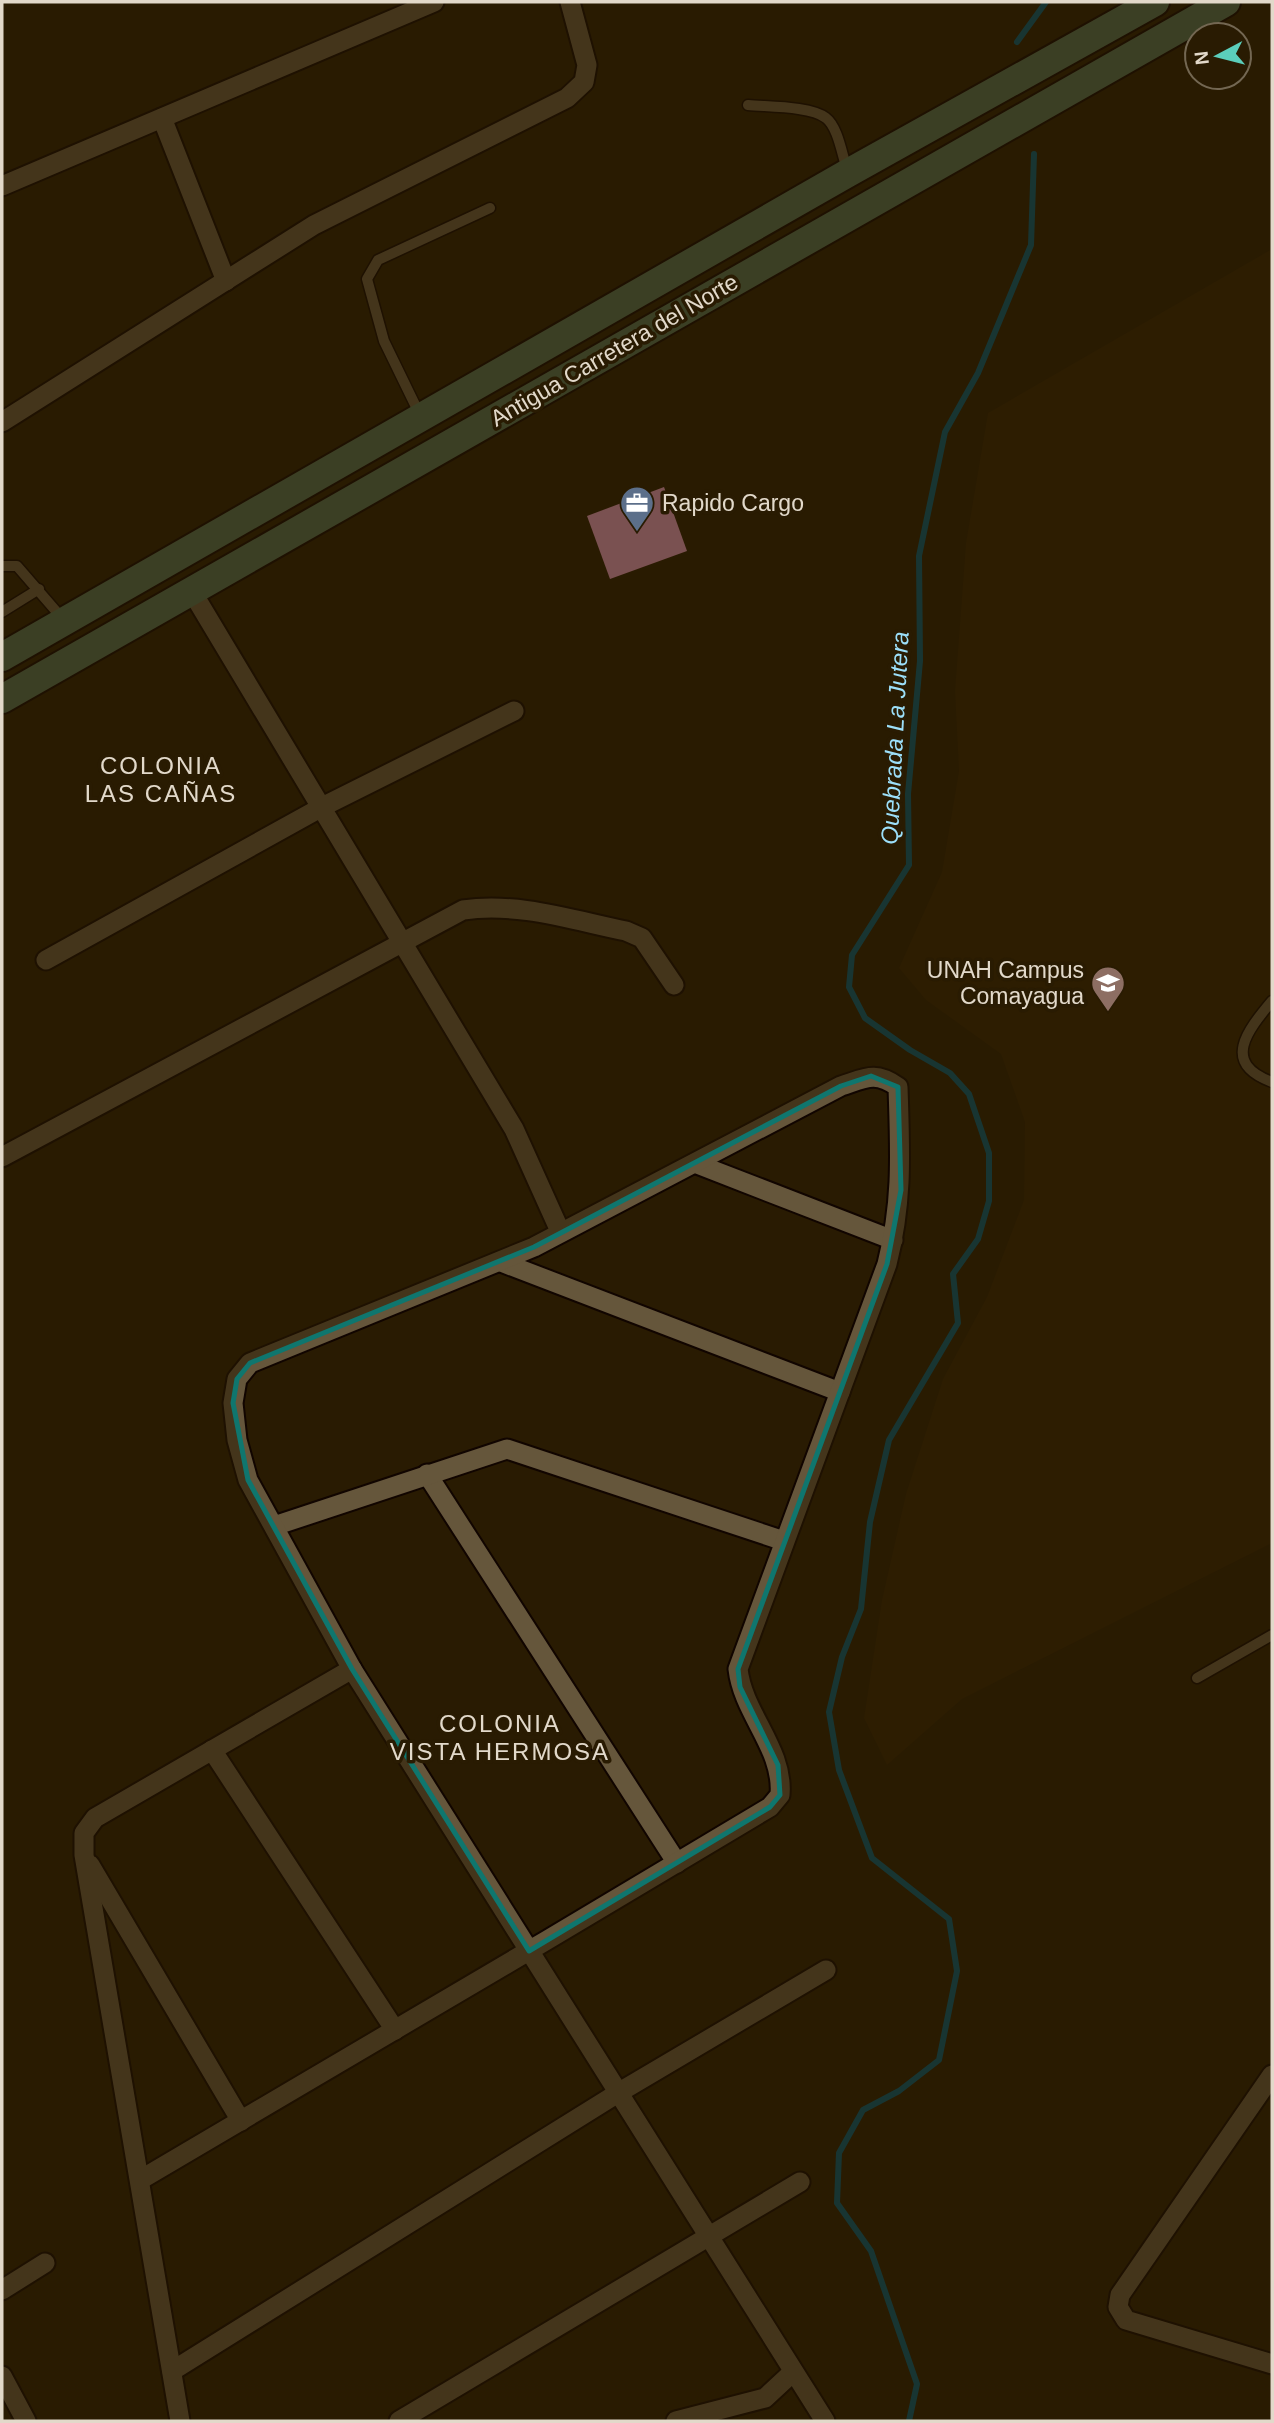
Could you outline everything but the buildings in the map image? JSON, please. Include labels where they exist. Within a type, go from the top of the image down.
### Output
[{"type":"main road","name":"Antigua Carretera del Norte","points":[[2,657],[848,173],[1155,2]]},
{"type":"main road","name":"Antigua Carretera del Norte","points":[[2,698],[1226,2]]},
{"type":"street","points":[[2,186],[434,2]]},
{"type":"street","points":[[2,422],[314,225],[567,99],[584,82],[587,65],[569,2]]},
{"type":"street","points":[[162,118],[226,281]]},
{"type":"street","points":[[191,590],[514,1129],[560,1231]]},
{"type":"street","points":[[46,960],[322,807],[514,711]]},
{"type":"street","points":[[2,1157],[463,910],[488,906],[518,909],[626,931],[642,938],[674,985]]},
{"type":"street","points":[[140,2180],[529,1951],[677,1863],[770,1807],[780,1795],[778,1765],[740,1687],[738,1670],[893,1240],[901,1190],[898,1087],[885,1077],[871,1076],[841,1086],[697,1164],[501,1262],[250,1363],[237,1379],[233,1404],[237,1440],[248,1480],[352,1669],[529,1951],[708,2237],[825,2421]]},
{"type":"street","points":[[697,1164],[893,1240]]},
{"type":"street","points":[[501,1262],[840,1392]]},
{"type":"street","points":[[274,1526],[507,1449],[784,1541]]},
{"type":"street","points":[[427,1474],[677,1863]]},
{"type":"street","points":[[180,2421],[84,1855],[84,1833],[94,1818],[352,1669]]},
{"type":"street","points":[[212,1750],[395,2030]]},
{"type":"street","points":[[84,1855],[241,2121]]},
{"type":"street","points":[[172,2371],[618,2093],[826,1970]]},
{"type":"street","points":[[1272,2076],[1120,2295],[1118,2307],[1126,2320],[1272,2364]]},
{"type":"street","points":[[399,2421],[800,2182]]},
{"type":"street","points":[[2,2290],[45,2263]]},
{"type":"street","points":[[676,2421],[765,2398],[793,2372]]},
{"type":"street","points":[[2,2376],[26,2421]]},
{"type":"lane","points":[[748,105],[809,111],[827,118],[835,133],[848,173]]},
{"type":"lane","points":[[422,418],[384,341],[367,279],[378,260],[490,208]]},
{"type":"lane","points":[[2,566],[17,566],[64,622]]},
{"type":"lane","points":[[2,612],[39,589]]},
{"type":"lane","points":[[1272,1001],[1268,1012],[1242,1048],[1241,1058],[1248,1070],[1272,1082]]},
{"type":"lane","points":[[1197,1678],[1272,1635]]},
{"type":"highlighted area","points":[[871,1076],[898,1087],[901,1190],[887,1264],[738,1669],[740,1687],[778,1765],[780,1795],[770,1807],[529,1951],[352,1669],[248,1480],[233,1403],[237,1379],[250,1363],[534,1247],[841,1086]]},
{"type":"shaded area","name":"UNAH Campus Comayagua","points":[[1272,249],[1272,1543],[962,1699],[887,1765],[864,1718],[882,1600],[906,1494],[943,1379],[987,1297],[1024,1200],[1025,1122],[1001,1054],[926,1000],[899,968],[942,872],[959,771],[955,691],[966,543],[988,413]]},
{"type":"waterway","name":"Quebrada La Jutera","points":[[1017,42],[1046,2]]},
{"type":"waterway","name":"Quebrada La Jutera","points":[[909,2421],[917,2384],[871,2251],[837,2203],[839,2153],[863,2110],[899,2091],[939,2060],[957,1971],[949,1919],[872,1858],[839,1770],[829,1712],[842,1657],[861,1609],[870,1522],[889,1440],[958,1323],[953,1274],[978,1239],[989,1201],[989,1153],[969,1094],[950,1073],[910,1050],[865,1018],[849,987],[852,955],[909,865],[908,794],[920,661],[919,556],[945,432],[978,373],[1031,245],[1034,154]]},
{"type":"place","name":"Rapido Cargo","points":[[637,533]]},
{"type":"place","name":"UNAH Campus Comayagua","points":[[1108,1013]]},
{"type":"district","name":"COLONIA LAS CAÑAS","points":[[161,780]]},
{"type":"district","name":"COLONIA VISTA HERMOSA","points":[[500,1738]]}]
